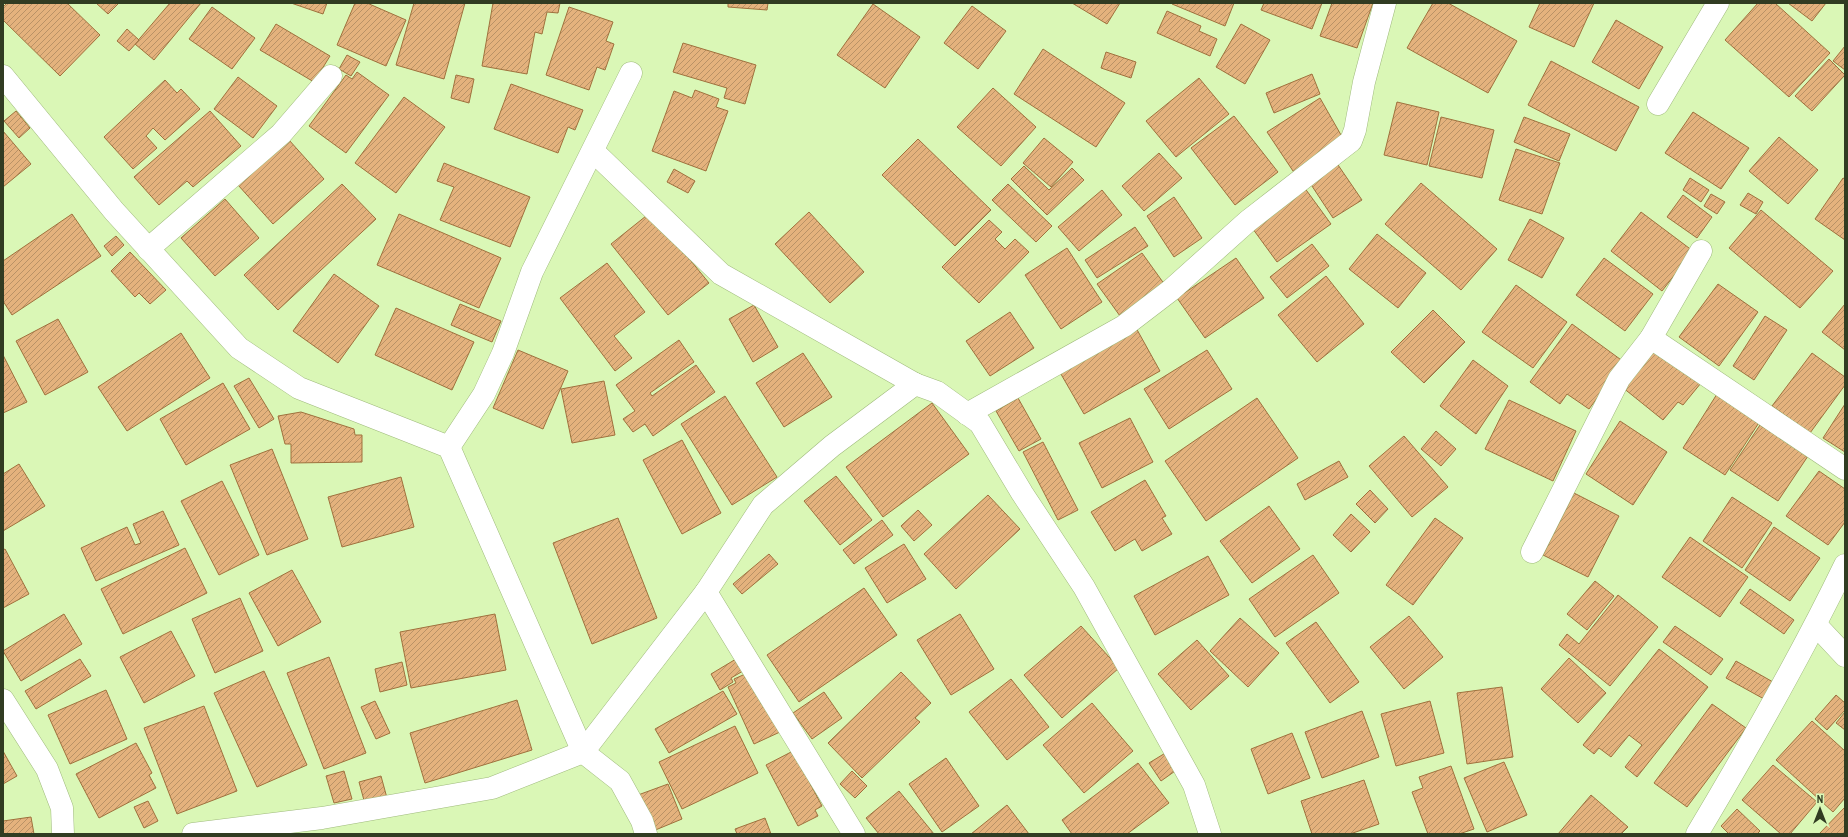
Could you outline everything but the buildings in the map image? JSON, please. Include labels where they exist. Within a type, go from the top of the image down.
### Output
[{"type":"street","points":[[968,414],[1124,326],[1171,290],[1248,222],[1351,141],[1355,130],[1364,82],[1385,3]]},
{"type":"street","points":[[1658,104],[1718,3]]},
{"type":"street","points":[[449,447],[484,394],[503,353],[532,272],[631,73]]},
{"type":"street","points":[[3,76],[114,211],[238,348],[299,388],[449,447],[583,752],[620,781],[642,821],[646,834]]},
{"type":"street","points":[[148,249],[281,134],[331,76]]},
{"type":"street","points":[[593,151],[721,274],[915,384],[936,392],[980,423],[1022,493],[1084,587],[1194,785],[1210,834]]},
{"type":"street","points":[[1532,552],[1619,379],[1650,338],[1701,252]]},
{"type":"street","points":[[1650,338],[1845,469]]},
{"type":"street","points":[[193,834],[322,818],[492,788],[583,752],[706,592],[763,505],[832,446],[915,384]]},
{"type":"street","points":[[1697,834],[1757,735],[1816,625],[1845,565]]},
{"type":"street","points":[[706,592],[854,834]]},
{"type":"street","points":[[1816,625],[1845,656]]},
{"type":"street","points":[[3,700],[47,769],[62,808],[63,834]]}]
